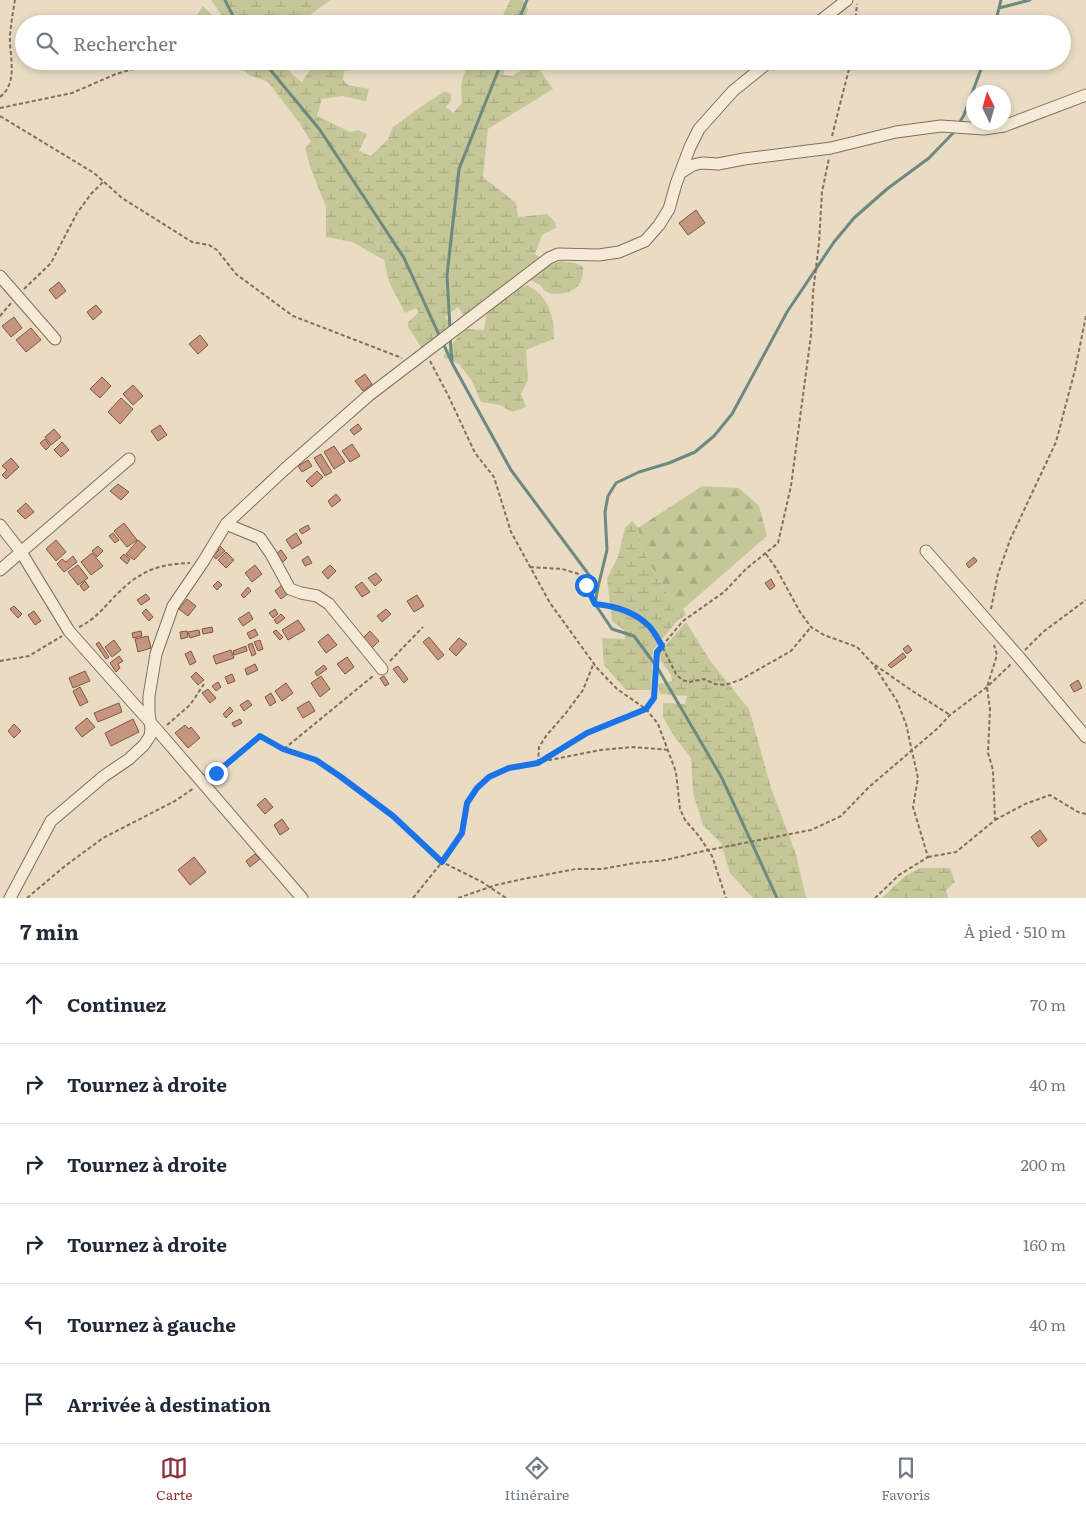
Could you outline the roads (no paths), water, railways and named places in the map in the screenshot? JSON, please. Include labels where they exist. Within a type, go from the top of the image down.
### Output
[{"type":"street","points":[[828,15],[847,0]]},
{"type":"street","points":[[10,898],[51,821],[104,776],[129,759],[144,745],[150,736],[149,696],[156,654],[173,606],[226,524],[368,396],[549,258],[558,254],[599,255],[619,252],[644,241],[659,225],[669,210],[680,173],[699,129],[733,91],[759,70]]},
{"type":"street","points":[[680,173],[702,163],[718,164],[744,158],[831,148],[896,132],[941,126],[984,129],[1004,126],[1086,95]]},
{"type":"street","points":[[0,276],[56,339]]},
{"type":"street","points":[[0,570],[129,459]]},
{"type":"street","points":[[226,524],[260,538],[290,589],[317,596],[329,604],[382,669]]},
{"type":"street","points":[[0,525],[21,552],[69,631],[302,898]]},
{"type":"street","points":[[926,551],[1086,737]]},
{"type":"waterway","points":[[225,0],[232,15]]},
{"type":"waterway","points":[[521,15],[527,0]]},
{"type":"waterway","points":[[997,15],[1001,0]]},
{"type":"waterway","points":[[999,8],[1030,0]]},
{"type":"waterway","points":[[270,70],[320,130],[404,258],[440,337]]},
{"type":"waterway","points":[[450,329],[447,275],[459,169],[498,70]]},
{"type":"waterway","points":[[958,125],[964,115],[981,70]]},
{"type":"waterway","points":[[598,587],[607,550],[605,512],[608,496],[616,483],[639,472],[669,463],[695,452],[714,436],[732,414],[787,312],[834,242],[854,218],[887,189],[929,158],[955,131]]},
{"type":"waterway","points":[[450,338],[452,361]]},
{"type":"waterway","points":[[443,343],[452,363],[511,470],[598,587],[595,604],[612,629],[634,636],[657,667],[722,778],[777,898]]}]
